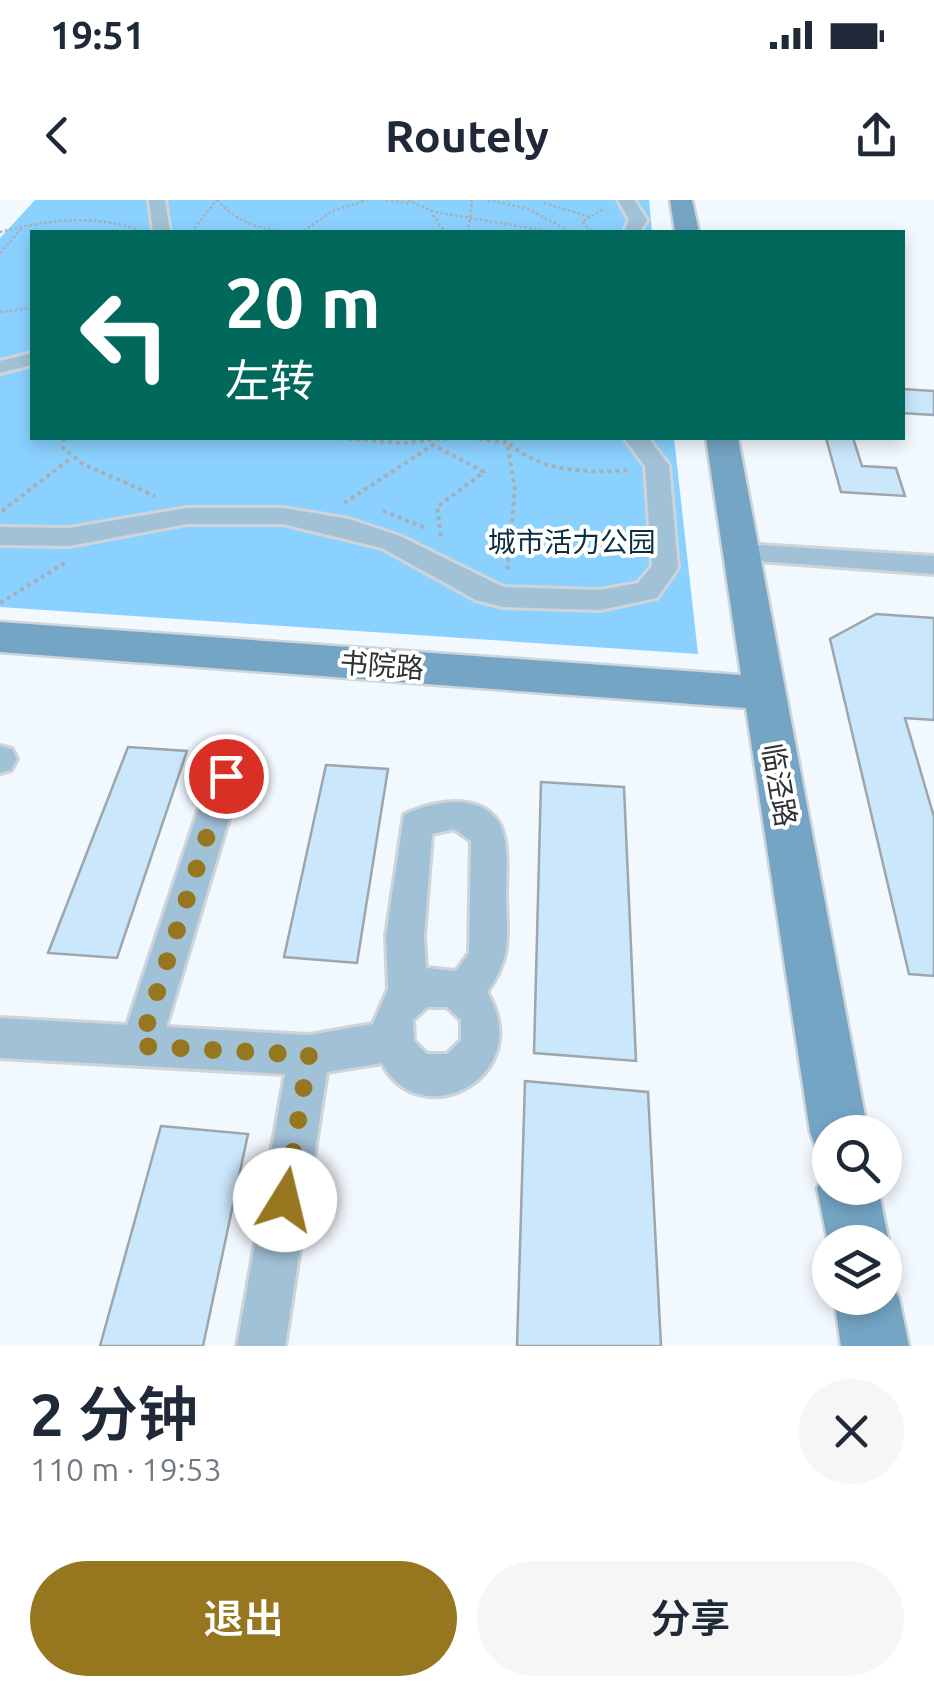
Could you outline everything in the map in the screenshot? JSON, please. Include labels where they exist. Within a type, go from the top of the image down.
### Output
[{"type":"street","points":[[157,200],[162,230]]},
{"type":"street","points":[[626,200],[638,220],[633,230]]},
{"type":"street","points":[[681,200],[687,230]]},
{"type":"street","points":[[0,367],[30,359]]},
{"type":"street","points":[[0,536],[37,539],[188,516],[283,516],[349,528],[416,552],[486,593],[600,600],[648,591],[665,568],[657,465],[638,440]]},
{"type":"street","name":"临泾路","points":[[722,440],[835,1115]]},
{"type":"street","points":[[742,554],[934,565]]},
{"type":"street","name":"书院路","points":[[0,637],[764,693]]},
{"type":"street","points":[[140,1046],[226,776]]},
{"type":"street","points":[[408,996],[435,984],[463,993],[474,1004],[481,1034],[468,1063],[440,1077],[410,1068],[394,1040],[393,1024],[408,996],[405,936],[416,826],[447,812],[471,819],[488,839],[488,960],[463,993]]},
{"type":"street","points":[[0,1038],[309,1055],[394,1040]]},
{"type":"street","points":[[261,1346],[309,1055]]},
{"type":"street","points":[[869,1315],[874,1346]]},
{"type":"path","points":[[193,230],[217,200],[229,214],[251,226],[286,230]]},
{"type":"path","points":[[306,230],[341,206],[367,200]]},
{"type":"path","points":[[386,200],[412,204],[431,213],[470,216],[537,230]]},
{"type":"path","points":[[408,200],[412,204]]},
{"type":"path","points":[[468,230],[472,200]]},
{"type":"path","points":[[488,200],[542,216],[567,230]]},
{"type":"path","points":[[542,216],[544,201],[590,217]]},
{"type":"path","points":[[590,230],[582,222],[606,208]]},
{"type":"path","points":[[431,213],[444,230]]},
{"type":"path","points":[[0,232],[25,225],[108,221],[152,230]]},
{"type":"path","points":[[0,253],[25,225]]},
{"type":"path","points":[[0,312],[30,308]]},
{"type":"path","points":[[64,440],[63,448],[84,467],[132,482],[188,516]]},
{"type":"path","points":[[360,440],[400,444],[424,440]]},
{"type":"path","points":[[505,440],[524,457],[569,468],[610,472],[657,465]]},
{"type":"path","points":[[503,597],[515,489],[505,440]]},
{"type":"path","points":[[342,504],[433,445],[484,472],[437,507],[441,537]]},
{"type":"path","points":[[0,514],[71,458]]},
{"type":"path","points":[[0,603],[114,530]]},
{"type":"green space","name":"城市活力公园","points":[[35,200],[649,200],[652,230],[30,230],[30,440],[674,440],[698,654],[0,607],[0,238]]},
{"type":"building","points":[[905,389],[934,391],[934,415],[905,413]]},
{"type":"building","points":[[827,440],[854,440],[862,466],[896,468],[905,496],[841,492]]},
{"type":"building","points":[[876,614],[934,618],[934,720],[905,718],[934,817],[934,976],[909,974],[830,639]]},
{"type":"building","points":[[128,747],[187,751],[117,958],[48,953]]},
{"type":"building","points":[[326,765],[388,769],[357,963],[284,957]]},
{"type":"building","points":[[541,782],[624,787],[636,1061],[534,1053]]},
{"type":"building","points":[[525,1081],[648,1092],[661,1346],[517,1346]]},
{"type":"building","points":[[161,1126],[248,1134],[203,1346],[100,1346]]},
{"type":"route","points":[[226,776],[140,1046],[309,1055],[285,1200]]}]
